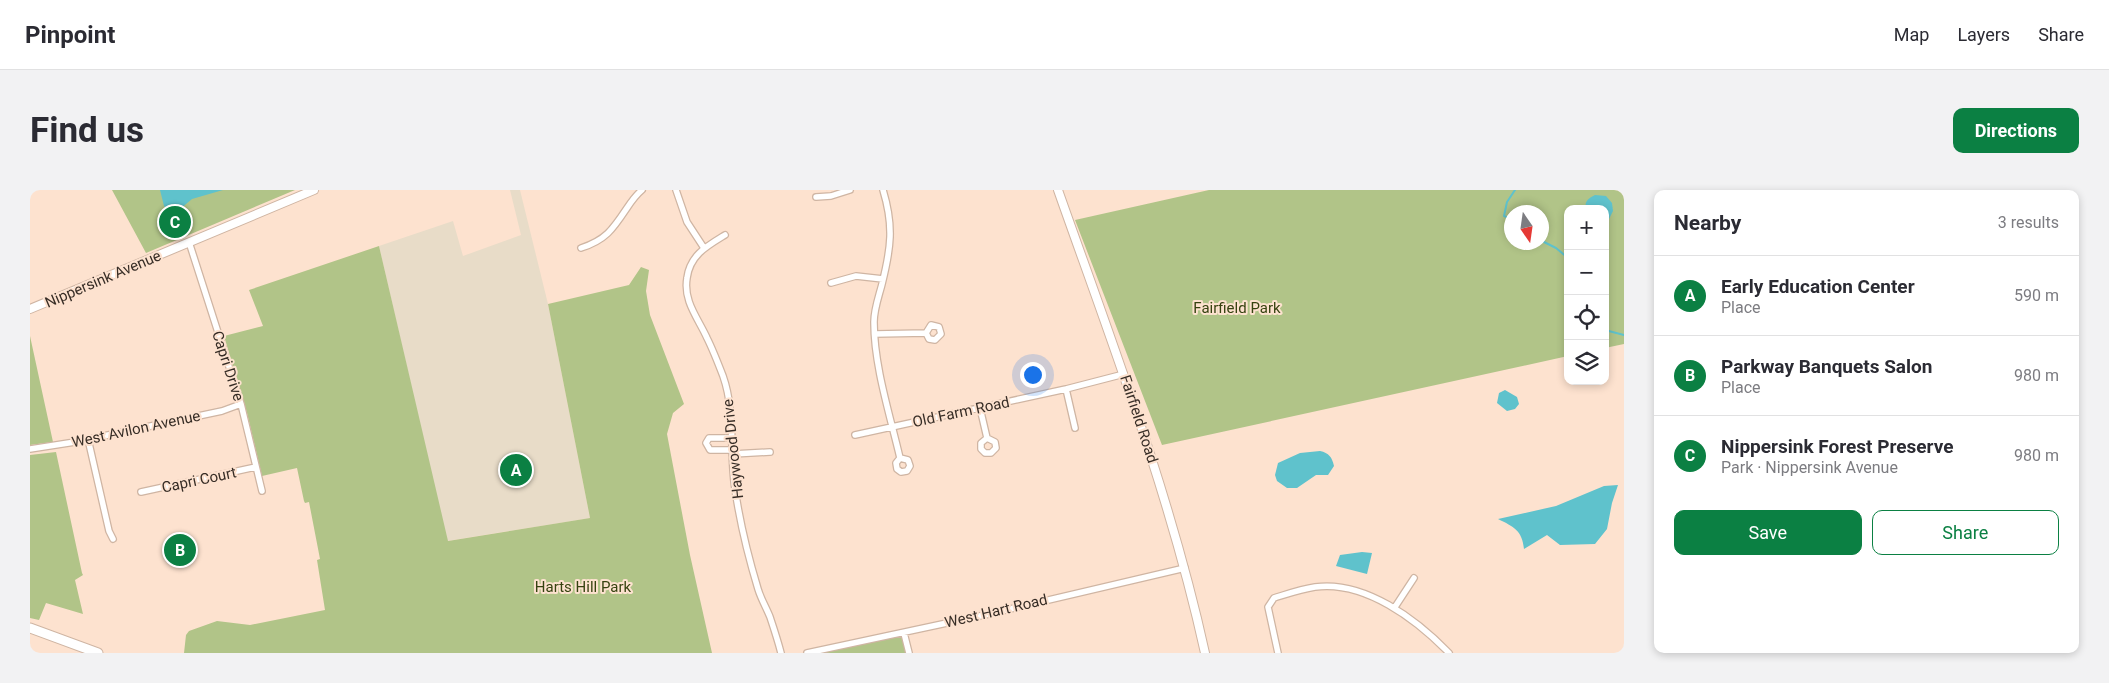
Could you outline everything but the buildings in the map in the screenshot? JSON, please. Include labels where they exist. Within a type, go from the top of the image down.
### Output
[{"type":"main road","points":[[30,628],[98,653]]},
{"type":"street","name":"Nippersink Avenue","points":[[30,310],[314,190]]},
{"type":"street","points":[[581,248],[594,244],[612,231],[634,197],[642,190]]},
{"type":"street","points":[[676,190],[687,222],[704,248]]},
{"type":"street","points":[[816,197],[831,196],[850,190]]},
{"type":"street","points":[[882,190],[887,205],[891,232],[889,256],[874,320],[876,353],[900,458]]},
{"type":"street","name":"Fairfield Road","points":[[1058,190],[1148,446],[1185,568],[1205,653]]},
{"type":"street","name":"Haywood Drive","points":[[725,235],[704,248],[690,265],[686,279],[687,292],[690,307],[707,336],[724,379],[732,420],[735,487],[758,592],[770,616],[781,653]]},
{"type":"street","name":"Capri Drive","points":[[188,242],[241,404],[262,491]]},
{"type":"street","points":[[830,283],[856,276],[883,279]]},
{"type":"street","points":[[875,334],[926,332]]},
{"type":"street","name":"Old Farm Road","points":[[855,435],[1066,389],[1124,374]]},
{"type":"street","points":[[1066,389],[1075,428]]},
{"type":"street","name":"West Avilon Avenue","points":[[30,449],[222,411],[241,404]]},
{"type":"street","points":[[980,408],[987,438]]},
{"type":"street","points":[[733,438],[710,438],[706,443],[710,450],[770,452]]},
{"type":"street","points":[[88,439],[108,530],[112,539]]},
{"type":"street","name":"Capri Court","points":[[142,492],[256,467]]},
{"type":"street","name":"West Hart Road","points":[[807,653],[904,633],[1185,568]]},
{"type":"street","points":[[1395,607],[1414,578]]},
{"type":"street","points":[[1278,653],[1268,606],[1274,598],[1314,587],[1329,586],[1362,592],[1395,607],[1449,653]]},
{"type":"street","points":[[904,633],[909,653]]},
{"type":"shaded area","points":[[510,190],[520,190],[548,304],[590,518],[447,541],[379,246],[453,221],[463,256],[521,235]]},
{"type":"green space","points":[[112,190],[295,190],[146,253]]},
{"type":"green space","name":"Fairfield Park","points":[[1209,190],[1624,190],[1624,344],[1609,347],[1609,205],[1564,205],[1564,357],[1162,445],[1075,220]]},
{"type":"green space","name":"Harts Hill Park","points":[[379,246],[448,541],[590,518],[548,304],[629,285],[641,267],[649,270],[646,291],[650,315],[684,404],[673,413],[667,434],[690,555],[712,653],[184,653],[186,635],[189,631],[217,621],[250,625],[325,610],[317,560],[320,559],[309,502],[305,503],[304,501],[297,468],[262,476],[247,413],[224,336],[263,326],[249,290]]},
{"type":"green space","points":[[30,336],[53,442],[30,445]]},
{"type":"green space","points":[[56,452],[83,575],[75,580],[83,614],[46,603],[39,620],[30,618],[30,455]]},
{"type":"green space","points":[[904,633],[909,653],[807,653]]},
{"type":"water","points":[[160,190],[223,190],[192,199],[173,215],[164,206]]},
{"type":"water","points":[[1595,195],[1606,196],[1612,203],[1613,211],[1609,219],[1609,205],[1586,205],[1589,199]]},
{"type":"water","points":[[1505,390],[1517,397],[1519,404],[1515,409],[1507,411],[1497,403],[1499,393]]},
{"type":"water","points":[[1320,451],[1328,454],[1334,466],[1328,475],[1316,475],[1297,488],[1287,488],[1277,481],[1275,475],[1278,463],[1300,453]]},
{"type":"water","points":[[1618,485],[1607,529],[1595,544],[1560,545],[1547,535],[1524,549],[1519,533],[1509,524],[1498,519],[1556,506],[1604,486]]},
{"type":"water","points":[[1362,552],[1372,553],[1367,574],[1336,566],[1340,555]]},
{"type":"waterway","points":[[1506,205],[1515,190]]},
{"type":"waterway","points":[[1549,244],[1564,255]]},
{"type":"waterway","points":[[1609,331],[1624,335]]},
{"type":"place","name":"Nippersink Forest Preserve","points":[[175,222]]},
{"type":"place","name":"Early Education Center","points":[[516,470]]},
{"type":"place","name":"Parkway Banquets Salon","points":[[180,550]]}]
